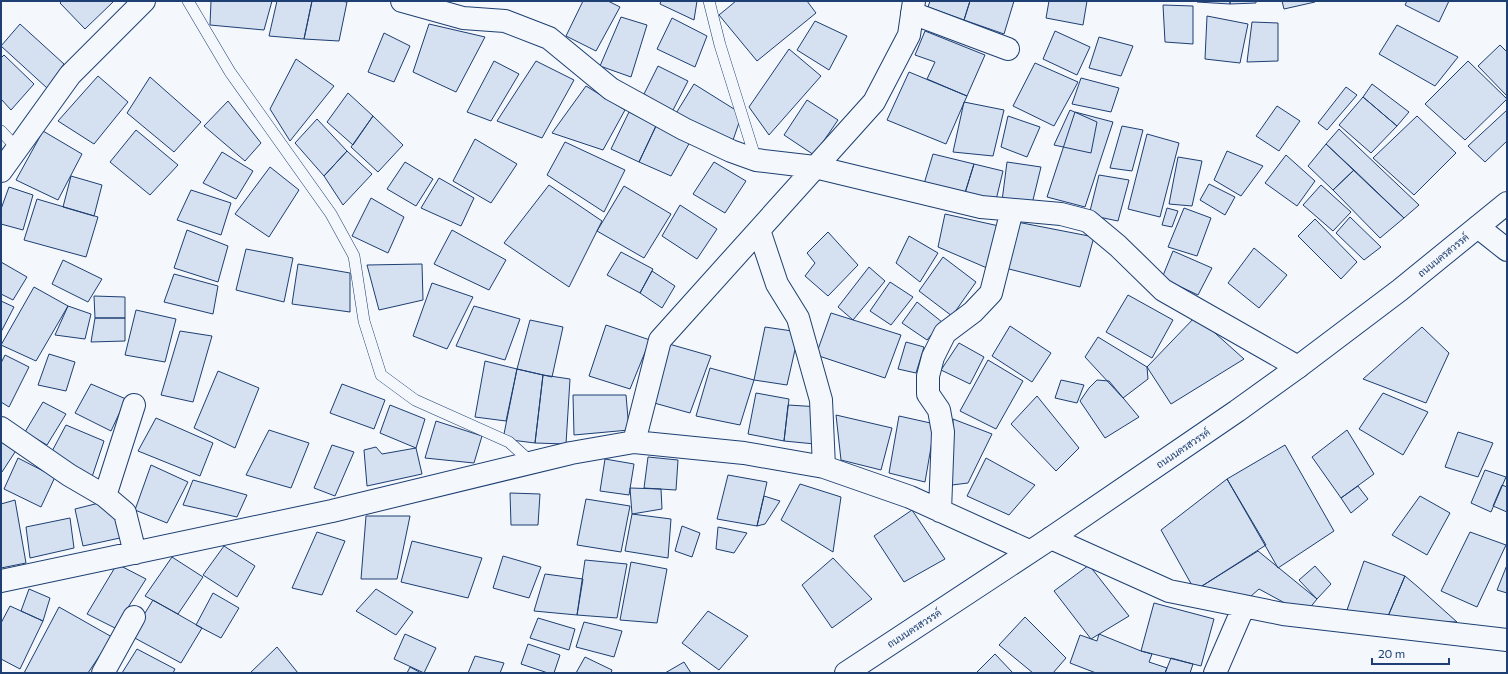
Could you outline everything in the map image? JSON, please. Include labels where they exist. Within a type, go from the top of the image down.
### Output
[{"type":"street","points":[[1,170],[70,75],[144,1]]},
{"type":"street","points":[[402,1],[463,18],[505,21],[549,38],[611,89],[684,129],[731,151],[756,160],[815,167],[981,207],[1061,214],[1088,221],[1118,246],[1163,290],[1298,367]]},
{"type":"street","points":[[634,442],[660,340],[874,102],[909,35],[913,7],[1008,49]]},
{"type":"street","name":"ถนนนครสวรรค์","points":[[846,673],[1029,551],[1051,538],[1237,411],[1400,290],[1507,203]]},
{"type":"street","points":[[940,511],[943,432],[939,410],[928,394],[928,376],[933,357],[945,333],[973,312],[991,293],[1012,210]]},
{"type":"street","points":[[1478,227],[1507,250]]},
{"type":"street","points":[[759,230],[777,284],[798,318],[821,400],[824,467]]},
{"type":"street","points":[[105,496],[134,405]]},
{"type":"street","points":[[1,428],[69,475],[105,496],[125,513],[135,553]]},
{"type":"street","points":[[1,581],[332,511],[572,452],[634,442],[744,453],[824,467],[910,497],[1029,551]]},
{"type":"street","points":[[1051,538],[1169,592],[1283,614],[1507,640]]},
{"type":"street","points":[[1215,673],[1244,606]]},
{"type":"street","points":[[103,673],[134,617]]},
{"type":"lane","points":[[188,1],[230,72],[331,214],[354,256],[364,321],[381,375],[415,400],[509,442],[531,462]]},
{"type":"lane","points":[[709,1],[720,45],[756,160]]},
{"type":"lane","points":[[1,131],[18,148]]},
{"type":"building","points":[[62,1],[113,2],[85,29],[60,3]]},
{"type":"building","points":[[211,1],[272,1],[264,30],[210,25]]},
{"type":"building","points":[[277,1],[312,1],[304,39],[269,36]]},
{"type":"building","points":[[312,1],[347,2],[339,41],[304,39]]},
{"type":"building","points":[[583,1],[608,1],[620,7],[596,51],[566,36]]},
{"type":"building","points":[[661,1],[697,1],[694,20],[660,4]]},
{"type":"building","points":[[736,1],[807,1],[816,13],[757,61],[719,15]]},
{"type":"building","points":[[930,1],[970,1],[964,20],[928,7]]},
{"type":"building","points":[[970,1],[1014,1],[1004,34],[964,20]]},
{"type":"building","points":[[1049,1],[1087,1],[1083,25],[1046,18]]},
{"type":"building","points":[[1230,1],[1230,4],[1197,2]]},
{"type":"building","points":[[1230,1],[1256,1],[1256,3],[1230,4]]},
{"type":"building","points":[[1282,1],[1315,1],[1315,2],[1284,9]]},
{"type":"building","points":[[1407,1],[1449,1],[1439,22],[1405,5]]},
{"type":"building","points":[[1163,5],[1193,6],[1193,44],[1165,42]]},
{"type":"building","points":[[1207,16],[1248,24],[1240,63],[1205,59]]},
{"type":"building","points":[[621,17],[647,25],[631,77],[600,66]]},
{"type":"building","points":[[672,18],[707,36],[695,67],[657,49]]},
{"type":"building","points":[[815,21],[847,36],[829,70],[797,50]]},
{"type":"building","points":[[1252,22],[1278,23],[1278,61],[1247,62]]},
{"type":"building","points":[[20,24],[64,64],[47,88],[1,46]]},
{"type":"building","points":[[429,24],[485,37],[456,92],[413,72]]},
{"type":"building","points":[[1397,25],[1458,57],[1435,86],[1379,54]]},
{"type":"building","points":[[925,31],[985,55],[967,96],[927,79],[935,62],[915,55]]},
{"type":"building","points":[[1055,31],[1090,47],[1077,75],[1043,59]]},
{"type":"building","points":[[384,33],[410,46],[394,82],[368,72]]},
{"type":"building","points":[[1099,37],[1133,46],[1121,76],[1089,68]]},
{"type":"building","points":[[1500,45],[1507,52],[1507,96],[1478,66]]},
{"type":"building","points":[[789,49],[821,76],[769,135],[749,107]]},
{"type":"building","points":[[4,55],[34,84],[11,110],[1,99],[1,58]]},
{"type":"building","points":[[296,59],[334,86],[290,141],[270,109]]},
{"type":"building","points":[[494,61],[519,74],[491,121],[467,112]]},
{"type":"building","points":[[536,61],[574,80],[542,138],[497,121]]},
{"type":"building","points":[[1468,61],[1507,99],[1465,140],[1425,104]]},
{"type":"building","points":[[1035,63],[1078,82],[1054,126],[1013,106]]},
{"type":"building","points":[[658,66],[688,81],[672,112],[644,94]]},
{"type":"building","points":[[909,72],[967,96],[946,144],[887,120]]},
{"type":"building","points":[[98,76],[128,102],[94,144],[58,121]]},
{"type":"building","points":[[150,77],[201,122],[174,152],[127,113]]},
{"type":"building","points":[[1081,78],[1119,88],[1111,112],[1072,104]]},
{"type":"building","points":[[694,84],[742,114],[732,143],[675,115]]},
{"type":"building","points":[[1372,84],[1409,112],[1397,126],[1363,97]]},
{"type":"building","points":[[586,86],[625,110],[603,150],[552,133]]},
{"type":"building","points":[[1346,87],[1357,95],[1327,130],[1318,123]]},
{"type":"building","points":[[348,93],[373,116],[353,145],[327,122]]},
{"type":"building","points":[[1363,97],[1397,126],[1371,153],[1339,125]]},
{"type":"building","points":[[807,100],[838,120],[814,155],[784,135]]},
{"type":"building","points":[[228,101],[261,143],[245,161],[204,126]]},
{"type":"building","points":[[964,102],[1004,110],[993,156],[953,152]]},
{"type":"building","points":[[1277,106],[1300,121],[1279,151],[1256,136]]},
{"type":"building","points":[[1070,110],[1097,122],[1091,153],[1054,145]]},
{"type":"building","points":[[1507,110],[1507,141],[1485,162],[1468,146]]},
{"type":"building","points":[[629,112],[656,126],[639,162],[611,149]]},
{"type":"building","points":[[1075,112],[1113,122],[1085,207],[1047,197]]},
{"type":"building","points":[[373,116],[403,145],[378,172],[351,147]]},
{"type":"building","points":[[1008,116],[1040,127],[1027,157],[1001,147]]},
{"type":"building","points":[[1417,116],[1456,153],[1414,195],[1373,158]]},
{"type":"building","points":[[317,119],[347,151],[324,176],[295,143]]},
{"type":"building","points":[[656,126],[690,142],[671,176],[639,162]]},
{"type":"building","points":[[1122,126],[1143,130],[1132,171],[1110,168]]},
{"type":"building","points":[[1339,129],[1419,205],[1404,218],[1370,186],[1326,144]]},
{"type":"building","points":[[136,130],[178,165],[150,195],[110,162]]},
{"type":"building","points":[[43,131],[82,154],[58,200],[16,180]]},
{"type":"building","points":[[1147,134],[1179,143],[1160,217],[1128,209]]},
{"type":"building","points":[[475,139],[517,164],[491,203],[453,181]]},
{"type":"building","points":[[565,142],[625,170],[604,212],[547,175]]},
{"type":"building","points":[[1326,144],[1354,170],[1333,190],[1308,166]]},
{"type":"building","points":[[347,151],[372,174],[343,205],[324,176]]},
{"type":"building","points":[[1227,151],[1263,166],[1241,196],[1214,180]]},
{"type":"building","points":[[222,152],[253,171],[236,199],[203,183]]},
{"type":"building","points":[[933,154],[974,164],[965,193],[924,184]]},
{"type":"building","points":[[1286,155],[1315,181],[1297,206],[1265,183]]},
{"type":"building","points":[[1178,157],[1202,161],[1192,206],[1169,204]]},
{"type":"building","points":[[405,162],[433,179],[416,206],[387,189]]},
{"type":"building","points":[[714,162],[746,181],[725,213],[693,194]]},
{"type":"building","points":[[1007,162],[1041,167],[1032,204],[1002,201]]},
{"type":"building","points":[[974,164],[1003,171],[996,200],[965,193]]},
{"type":"building","points":[[270,167],[299,190],[269,237],[235,214]]},
{"type":"building","points":[[1354,170],[1404,218],[1380,238],[1333,190]]},
{"type":"building","points":[[1099,175],[1129,180],[1118,221],[1089,215]]},
{"type":"building","points":[[71,176],[102,185],[94,216],[63,207]]},
{"type":"building","points":[[439,178],[474,198],[461,226],[421,208]]},
{"type":"building","points":[[1209,184],[1235,197],[1225,215],[1200,200]]},
{"type":"building","points":[[549,185],[602,221],[569,287],[504,243]]},
{"type":"building","points":[[1321,185],[1351,212],[1333,231],[1303,205]]},
{"type":"building","points":[[624,186],[671,214],[644,258],[597,231]]},
{"type":"building","points":[[9,187],[33,195],[23,230],[1,224],[1,209]]},
{"type":"building","points":[[191,190],[231,203],[221,235],[177,220]]},
{"type":"building","points":[[371,198],[404,217],[388,253],[352,236]]},
{"type":"building","points":[[37,199],[98,217],[86,257],[24,240]]},
{"type":"building","points":[[680,205],[717,229],[697,259],[662,236]]},
{"type":"building","points":[[1167,208],[1178,211],[1172,227],[1162,225]]},
{"type":"building","points":[[1184,208],[1211,218],[1197,256],[1168,247]]},
{"type":"building","points":[[945,214],[999,226],[987,268],[938,247]]},
{"type":"building","points":[[1350,217],[1381,247],[1364,260],[1336,233]]},
{"type":"building","points":[[1315,219],[1357,262],[1341,279],[1298,236]]},
{"type":"building","points":[[1017,222],[1094,237],[1080,287],[1005,268]]},
{"type":"building","points":[[187,230],[228,246],[218,282],[174,268]]},
{"type":"building","points":[[452,230],[506,260],[489,290],[434,264]]},
{"type":"building","points":[[828,232],[858,265],[828,296],[805,276],[815,263],[807,253]]},
{"type":"building","points":[[909,236],[938,253],[920,282],[896,263]]},
{"type":"building","points":[[1254,248],[1287,275],[1259,308],[1228,283]]},
{"type":"building","points":[[246,249],[293,258],[284,302],[236,290]]},
{"type":"building","points":[[1173,251],[1212,268],[1198,295],[1162,278]]},
{"type":"building","points":[[621,252],[653,269],[640,293],[607,275]]},
{"type":"building","points":[[943,257],[976,282],[952,316],[919,291]]},
{"type":"building","points":[[63,260],[102,279],[88,302],[52,284]]},
{"type":"building","points":[[1,262],[27,277],[13,300],[1,294]]},
{"type":"building","points":[[298,264],[350,273],[350,312],[292,304]]},
{"type":"building","points":[[422,264],[423,300],[379,310],[367,265]]},
{"type":"building","points":[[869,267],[885,281],[853,320],[838,307]]},
{"type":"building","points":[[652,271],[675,286],[662,308],[640,293]]},
{"type":"building","points":[[174,274],[218,286],[213,314],[164,302]]},
{"type":"building","points":[[890,282],[913,297],[891,325],[870,311]]},
{"type":"building","points":[[432,283],[473,297],[447,349],[413,336]]},
{"type":"building","points":[[34,287],[68,306],[36,361],[1,345]]},
{"type":"building","points":[[1128,295],[1173,320],[1152,358],[1106,332]]},
{"type":"building","points":[[94,296],[125,297],[125,318],[95,318]]},
{"type":"building","points":[[1,301],[14,307],[1,332]]},
{"type":"building","points":[[917,302],[942,322],[927,340],[902,323]]},
{"type":"building","points":[[68,306],[91,314],[85,339],[55,335]]},
{"type":"building","points":[[474,306],[520,319],[505,360],[456,346]]},
{"type":"building","points":[[136,310],[176,319],[165,362],[125,355]]},
{"type":"building","points":[[831,313],[901,335],[885,378],[816,355]]},
{"type":"building","points":[[1196,316],[1244,359],[1171,404],[1147,367]]},
{"type":"building","points":[[95,318],[125,318],[125,341],[91,342]]},
{"type":"building","points":[[530,320],[563,327],[552,377],[517,369]]},
{"type":"building","points":[[606,325],[650,340],[630,389],[589,376]]},
{"type":"building","points":[[1010,326],[1051,353],[1032,382],[992,356]]},
{"type":"building","points":[[765,327],[799,332],[787,385],[754,380]]},
{"type":"building","points":[[1422,327],[1449,353],[1426,403],[1363,379]]},
{"type":"building","points":[[180,331],[212,336],[193,402],[161,395]]},
{"type":"building","points":[[1098,337],[1147,367],[1148,379],[1123,398],[1085,357]]},
{"type":"building","points":[[662,342],[711,356],[690,413],[647,401]]},
{"type":"building","points":[[906,342],[924,347],[916,373],[898,369]]},
{"type":"building","points":[[959,343],[984,357],[970,384],[941,370]]},
{"type":"building","points":[[49,354],[75,362],[66,391],[38,385]]},
{"type":"building","points":[[5,355],[29,367],[9,407],[1,402],[1,363]]},
{"type":"building","points":[[988,360],[1023,381],[996,429],[960,411]]},
{"type":"building","points":[[485,361],[517,369],[506,421],[475,417]]},
{"type":"building","points":[[710,368],[754,380],[740,425],[696,416]]},
{"type":"building","points":[[517,369],[543,375],[535,443],[503,439]]},
{"type":"building","points":[[218,371],[259,388],[235,448],[194,428]]},
{"type":"building","points":[[543,375],[570,379],[566,444],[535,443]]},
{"type":"building","points":[[1061,380],[1084,385],[1077,403],[1055,398]]},
{"type":"building","points":[[1097,380],[1109,381],[1139,417],[1105,438],[1080,401]]},
{"type":"building","points":[[91,384],[126,399],[111,431],[75,413]]},
{"type":"building","points":[[342,384],[385,400],[374,429],[330,413]]},
{"type":"building","points":[[756,393],[789,399],[784,441],[748,434]]},
{"type":"building","points":[[1383,393],[1428,412],[1403,455],[1359,429]]},
{"type":"building","points":[[573,395],[626,395],[629,430],[574,435]]},
{"type":"building","points":[[1037,396],[1079,448],[1056,471],[1011,424]]},
{"type":"building","points":[[43,402],[66,414],[47,445],[25,432]]},
{"type":"building","points":[[390,405],[425,419],[416,448],[380,433]]},
{"type":"building","points":[[788,405],[820,407],[815,444],[784,441]]},
{"type":"building","points":[[836,415],[892,428],[881,470],[841,460]]},
{"type":"building","points":[[899,416],[935,424],[925,482],[889,473]]},
{"type":"building","points":[[156,418],[213,443],[200,476],[138,451]]},
{"type":"building","points":[[953,419],[992,434],[968,483],[952,485]]},
{"type":"building","points":[[436,421],[482,436],[474,463],[425,458]]},
{"type":"building","points":[[66,425],[104,441],[92,477],[50,455]]},
{"type":"building","points":[[269,430],[309,443],[291,488],[246,475]]},
{"type":"building","points":[[1347,430],[1374,474],[1341,498],[1312,457]]},
{"type":"building","points":[[1458,432],[1493,443],[1478,477],[1445,467]]},
{"type":"building","points":[[1,440],[17,449],[2,472],[1,472]]},
{"type":"building","points":[[332,445],[354,452],[335,496],[314,488]]},
{"type":"building","points":[[1285,445],[1334,531],[1278,568],[1227,479]]},
{"type":"building","points":[[376,447],[382,454],[416,448],[422,474],[367,486],[364,450]]},
{"type":"building","points":[[648,457],[678,460],[676,490],[644,488]]},
{"type":"building","points":[[18,458],[55,477],[41,507],[4,489]]},
{"type":"building","points":[[986,458],[1035,485],[1009,515],[967,496]]},
{"type":"building","points":[[605,459],[634,464],[629,495],[600,491]]},
{"type":"building","points":[[151,465],[188,482],[167,523],[135,510]]},
{"type":"building","points":[[1485,470],[1506,477],[1491,512],[1471,503]]},
{"type":"building","points":[[728,475],[767,482],[757,526],[717,519]]},
{"type":"building","points":[[1227,479],[1266,545],[1202,586],[1194,589],[1161,530]]},
{"type":"building","points":[[193,480],[247,495],[237,517],[183,505]]},
{"type":"building","points":[[800,484],[841,497],[833,552],[781,520]]},
{"type":"building","points":[[1502,485],[1507,487],[1507,512],[1493,506]]},
{"type":"building","points":[[1358,486],[1368,499],[1351,513],[1341,498]]},
{"type":"building","points":[[630,488],[661,489],[662,509],[632,514]]},
{"type":"building","points":[[510,493],[540,494],[538,525],[511,525]]},
{"type":"building","points":[[764,496],[780,501],[765,524],[757,526]]},
{"type":"building","points":[[1420,496],[1450,513],[1427,555],[1392,535]]},
{"type":"building","points":[[586,499],[630,506],[621,552],[577,545]]},
{"type":"building","points":[[15,500],[26,563],[1,568],[1,504]]},
{"type":"building","points":[[103,502],[117,514],[120,538],[83,546],[75,509]]},
{"type":"building","points":[[912,510],[945,559],[904,582],[874,536]]},
{"type":"building","points":[[632,514],[671,519],[668,558],[625,551]]},
{"type":"building","points":[[366,516],[410,516],[397,579],[361,579]]},
{"type":"building","points":[[70,518],[74,548],[30,558],[26,527]]},
{"type":"building","points":[[682,526],[700,533],[692,557],[675,551]]},
{"type":"building","points":[[718,527],[747,533],[734,553],[716,549]]},
{"type":"building","points":[[317,532],[345,541],[322,595],[292,588]]},
{"type":"building","points":[[1470,532],[1506,545],[1477,607],[1441,591]]},
{"type":"building","points":[[412,541],[482,558],[468,598],[401,582]]},
{"type":"building","points":[[224,546],[255,566],[237,597],[203,575]]},
{"type":"building","points":[[1258,551],[1317,599],[1305,614],[1259,589],[1242,604],[1202,586]]},
{"type":"building","points":[[503,556],[541,567],[529,598],[493,588]]},
{"type":"building","points":[[172,557],[203,577],[178,614],[145,596]]},
{"type":"building","points":[[833,558],[872,599],[832,628],[802,585]]},
{"type":"building","points":[[585,560],[627,564],[617,618],[577,615]]},
{"type":"building","points":[[1364,561],[1405,576],[1386,621],[1347,610]]},
{"type":"building","points":[[631,562],[667,569],[657,623],[620,620]]},
{"type":"building","points":[[117,564],[146,579],[115,628],[87,614]]},
{"type":"building","points":[[1089,565],[1129,616],[1091,639],[1054,591]]},
{"type":"building","points":[[1507,565],[1507,593],[1497,590]]},
{"type":"building","points":[[1315,566],[1331,584],[1317,599],[1299,580]]},
{"type":"building","points":[[545,574],[583,579],[577,615],[534,611]]},
{"type":"building","points":[[1405,576],[1418,587],[1457,622],[1386,621]]},
{"type":"building","points":[[29,589],[50,598],[43,621],[21,611]]},
{"type":"building","points":[[376,589],[413,612],[396,635],[356,611]]},
{"type":"building","points":[[213,593],[239,608],[221,638],[196,625]]},
{"type":"building","points":[[153,600],[202,628],[181,663],[131,636]]},
{"type":"building","points":[[1154,603],[1214,619],[1201,666],[1141,651]]},
{"type":"building","points":[[10,606],[43,621],[20,669],[1,659],[1,623]]},
{"type":"building","points":[[59,607],[112,637],[88,673],[24,673]]},
{"type":"building","points":[[708,611],[748,636],[719,670],[682,643]]},
{"type":"building","points":[[1025,617],[1066,658],[1053,673],[1033,673],[999,645]]},
{"type":"building","points":[[538,618],[575,629],[569,650],[530,638]]},
{"type":"building","points":[[584,622],[622,631],[614,657],[576,647]]},
{"type":"building","points":[[405,634],[436,648],[424,673],[394,659]]},
{"type":"building","points":[[1099,634],[1152,654],[1149,662],[1167,668],[1165,673],[1096,673],[1070,663],[1080,635],[1097,641]]},
{"type":"building","points":[[528,644],[560,655],[554,673],[548,673],[521,664]]},
{"type":"building","points":[[277,647],[298,673],[250,673]]},
{"type":"building","points":[[137,649],[175,669],[173,673],[122,673]]},
{"type":"building","points":[[995,654],[1013,673],[976,673]]},
{"type":"building","points":[[475,656],[504,663],[500,673],[468,673]]},
{"type":"building","points":[[585,657],[612,670],[611,673],[576,673]]},
{"type":"building","points":[[1171,658],[1193,664],[1190,673],[1165,673]]},
{"type":"building","points":[[684,662],[691,673],[665,673]]},
{"type":"building","points":[[410,667],[421,673],[407,673]]}]
